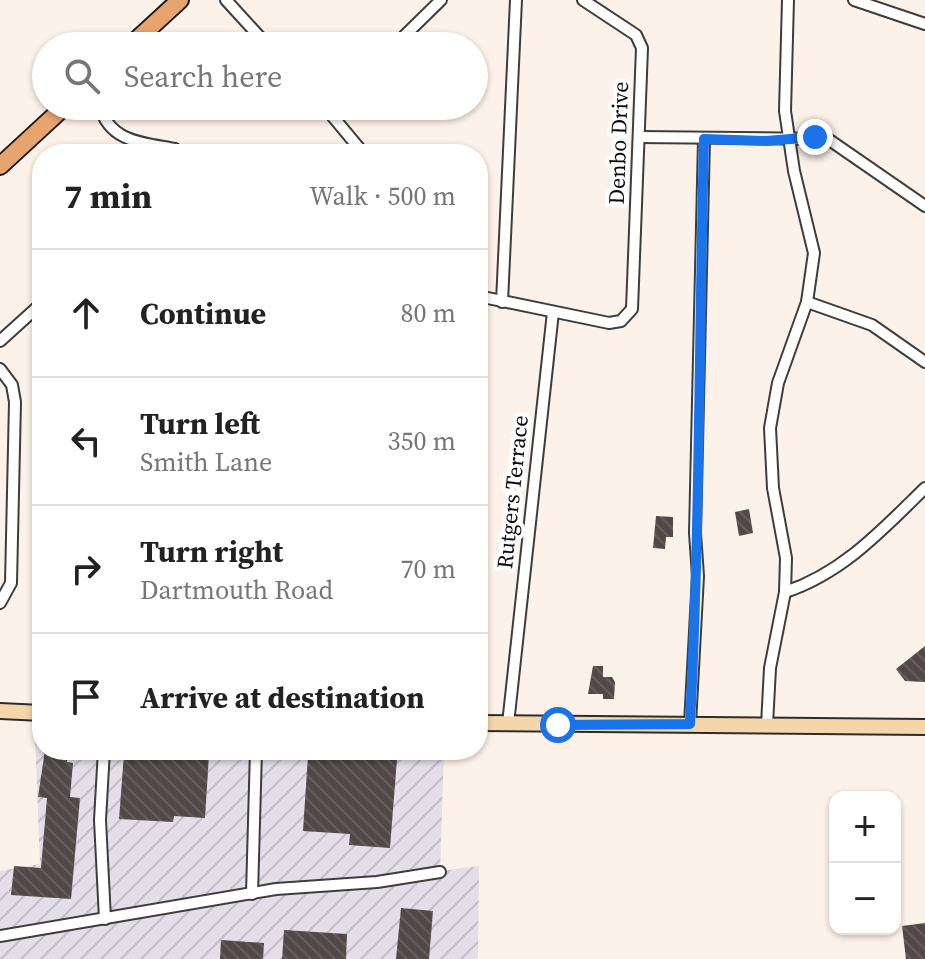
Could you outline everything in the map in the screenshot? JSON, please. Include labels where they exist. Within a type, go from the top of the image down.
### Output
[{"type":"main road","points":[[145,32],[180,0]]},
{"type":"main road","points":[[0,166],[50,120]]},
{"type":"street","points":[[226,0],[255,32]]},
{"type":"street","points":[[408,32],[441,0]]},
{"type":"street","points":[[502,302],[516,0]]},
{"type":"street","name":"Denbo Drive","points":[[553,312],[609,323],[627,317],[633,301],[640,41],[583,0]]},
{"type":"street","points":[[767,725],[770,668],[785,592],[786,558],[773,488],[770,428],[778,383],[807,302],[813,241],[794,171],[785,111],[788,0]]},
{"type":"street","points":[[854,0],[925,24]]},
{"type":"street","points":[[106,120],[109,128],[129,140],[149,144]]},
{"type":"street","points":[[338,120],[356,144]]},
{"type":"street","points":[[639,137],[828,139],[925,206]]},
{"type":"street","points":[[690,724],[698,576],[695,490],[704,139]]},
{"type":"street","points":[[488,298],[553,312]]},
{"type":"street","points":[[807,302],[872,325],[925,362]]},
{"type":"street","points":[[0,341],[32,312]]},
{"type":"street","name":"Rutgers Terrace","points":[[508,724],[553,312]]},
{"type":"street","points":[[0,369],[12,385],[15,402],[11,583],[0,603]]},
{"type":"street","points":[[785,592],[813,582],[866,546],[925,488]]},
{"type":"street","points":[[0,711],[32,713]]},
{"type":"street","points":[[488,723],[925,727]]},
{"type":"street","points":[[103,760],[100,820],[105,919]]},
{"type":"street","points":[[252,894],[256,760]]},
{"type":"street","points":[[0,936],[252,894],[377,882],[440,872]]},
{"type":"shaded area","points":[[36,760],[444,760],[440,871],[479,866],[478,959],[0,959],[0,871],[40,864]]},
{"type":"building","points":[[749,509],[753,533],[739,536],[735,512]]},
{"type":"building","points":[[656,516],[673,517],[673,537],[666,537],[665,549],[653,548]]},
{"type":"building","points":[[925,646],[925,682],[905,681],[896,669]]},
{"type":"building","points":[[593,666],[603,666],[603,677],[612,677],[615,682],[614,699],[603,699],[603,694],[588,694]]},
{"type":"building","points":[[44,760],[73,763],[70,797],[80,798],[71,899],[11,895],[14,866],[41,868],[47,798],[38,797]]},
{"type":"building","points":[[124,760],[209,760],[205,818],[174,816],[173,822],[119,819]]},
{"type":"building","points":[[308,760],[397,760],[390,848],[349,845],[350,834],[303,831]]},
{"type":"building","points":[[401,908],[433,911],[429,959],[396,959]]},
{"type":"building","points":[[925,923],[925,959],[906,959],[902,926]]},
{"type":"building","points":[[284,930],[347,934],[346,959],[282,959]]},
{"type":"building","points":[[221,940],[264,943],[263,959],[220,959]]},
{"type":"route","points":[[558,725],[690,724],[698,576],[695,490],[704,139],[766,141],[815,137]]}]
